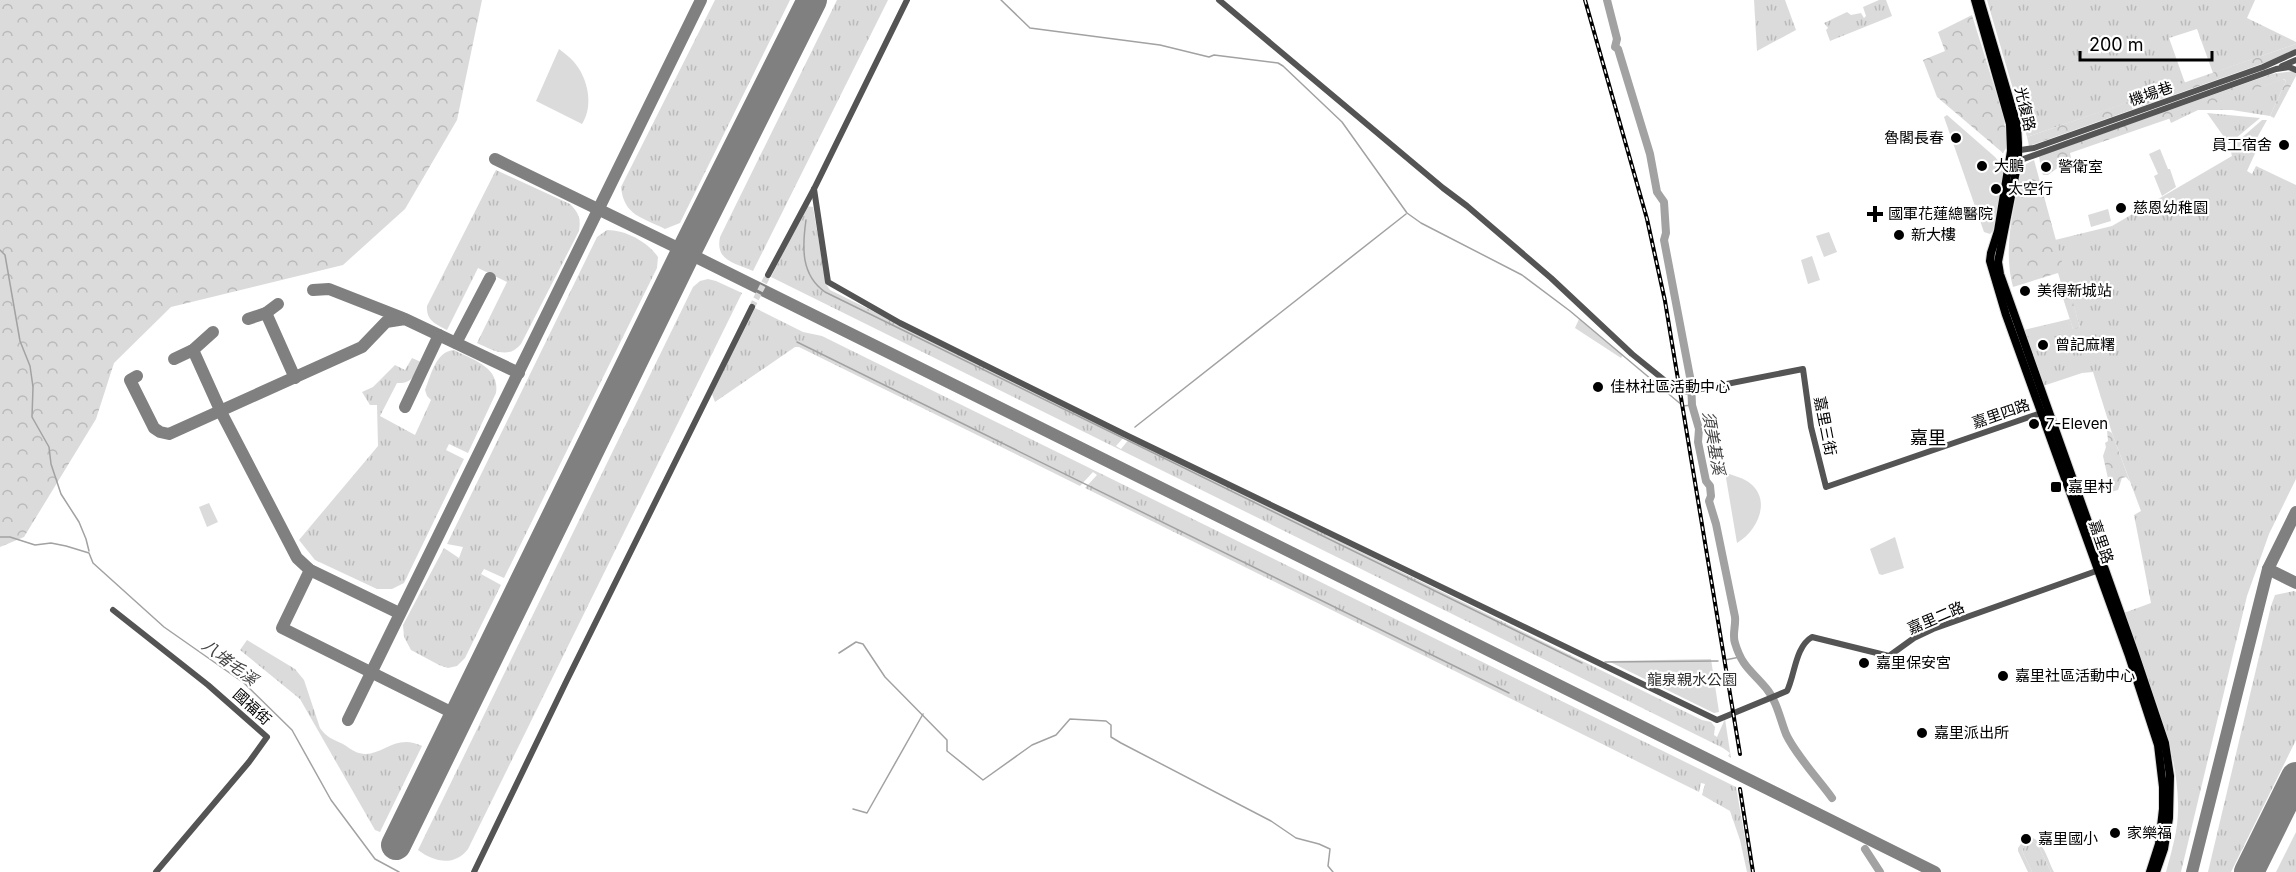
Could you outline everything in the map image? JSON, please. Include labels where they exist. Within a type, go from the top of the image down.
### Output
[{"type":"main road","name":"光復路","points":[[1974,0],[2010,124],[2018,161],[1998,262]]},
{"type":"main road","name":"光復路","points":[[1980,0],[2017,125],[2015,151],[2009,165],[1998,231],[1991,253]]},
{"type":"main road","name":"嘉里路","points":[[1991,253],[1994,278],[2100,570],[2158,745],[2163,809],[2158,844],[2150,872]]},
{"type":"main road","name":"嘉里路","points":[[1998,262],[2044,412]]},
{"type":"main road","name":"嘉里路","points":[[2100,570],[2138,663],[2164,743],[2170,794],[2168,830],[2156,872]]},
{"type":"street","points":[[768,275],[814,189],[907,0]]},
{"type":"street","name":"嘉里三街","points":[[1219,0],[1467,206],[1551,278],[1632,354],[1677,390],[1686,392],[1803,369],[1813,437],[1826,487]]},
{"type":"street","name":"機場巷","points":[[2009,165],[2057,144],[2263,67],[2296,52]]},
{"type":"street","name":"機場巷","points":[[2015,151],[2057,144],[2276,69],[2296,60]]},
{"type":"street","name":"機場巷","points":[[2276,69],[2289,67],[2296,70]]},
{"type":"street","name":"嘉里二路","points":[[814,189],[828,282],[900,322],[1128,436],[1717,720],[1786,692],[1792,680],[1801,647],[1812,637],[1889,656],[1914,638],[1933,629],[2100,570]]},
{"type":"street","points":[[474,872],[752,307]]},
{"type":"street","name":"嘉里四路","points":[[1826,487],[2044,412]]},
{"type":"street","name":"國福街","points":[[113,610],[208,685],[267,737],[249,762],[156,872]]},
{"type":"green space","points":[[0,0],[482,0],[457,120],[405,209],[343,265],[171,307],[114,363],[96,419],[24,537],[0,547]]},
{"type":"green space","points":[[715,0],[790,0],[680,223],[665,229],[630,210],[621,187]]},
{"type":"green space","points":[[837,0],[888,0],[753,271],[723,256],[719,245],[720,237]]},
{"type":"green space","points":[[1754,0],[1785,0],[1796,30],[1757,51]]},
{"type":"green space","points":[[1879,0],[1886,0],[1892,16],[1830,41],[1826,30],[1828,28],[1824,23],[1847,12],[1851,15],[1861,13],[1864,18],[1866,16],[1863,7]]},
{"type":"green space","points":[[1987,0],[2255,0],[2247,18],[2296,44],[2213,73],[2197,29],[2169,38],[2185,83],[2027,137]]},
{"type":"green space","points":[[1972,15],[2003,115],[2008,145],[2003,153],[1937,97],[1923,60],[1945,51],[1938,32]]},
{"type":"green space","points":[[2296,44],[2296,49],[2264,63],[2029,146],[2027,137]]},
{"type":"green space","points":[[559,49],[574,62],[586,84],[588,109],[582,124],[536,101]]},
{"type":"green space","points":[[2296,72],[2296,76],[2274,118],[2270,116],[2286,81],[2284,79],[2070,153],[2071,158],[2048,175],[2043,175],[2042,171],[2050,168],[2047,161],[2040,163],[2039,156],[2272,74]]},
{"type":"green space","points":[[2283,79],[2286,81],[2270,116],[2232,110],[2198,110],[2171,123],[2169,118]]},
{"type":"green space","points":[[2207,113],[2260,118],[2229,144]]},
{"type":"green space","points":[[1947,115],[1995,157],[2004,168],[1993,231],[1990,234],[1984,232],[1944,117]]},
{"type":"green space","points":[[2262,120],[2267,120],[2253,145],[2258,147],[2247,171],[2252,174],[2256,166],[2296,185],[2296,479],[2269,534],[2247,596],[2181,872],[2166,872],[2175,838],[2178,804],[2172,755],[2158,707],[2121,614],[2151,603],[2134,515],[2141,511],[2112,433],[2093,372],[2082,373],[2040,387],[2024,330],[2070,319],[2073,329],[2080,328],[2055,240],[2112,226],[2232,156],[2230,148]]},
{"type":"green space","points":[[2160,149],[2176,187],[2162,196],[2154,176],[2158,174],[2149,154]]},
{"type":"green space","points":[[2034,160],[2080,328],[2073,329],[2060,289],[2054,290],[2052,286],[2061,283],[2058,273],[2013,287],[2009,241],[2013,211],[2022,166]]},
{"type":"green space","points":[[496,170],[570,204],[579,216],[580,223],[579,231],[521,344],[506,353],[477,343],[507,282],[478,268],[447,330],[432,321],[427,311],[427,306]]},
{"type":"green space","points":[[806,206],[813,207],[826,284],[830,290],[1125,436],[1116,446],[1121,449],[1130,438],[1702,720],[1711,722],[1715,727],[1714,735],[1717,737],[1725,719],[1731,758],[1728,756],[1730,753],[1723,748],[771,277]]},
{"type":"green space","points":[[2108,209],[2111,221],[2091,227],[2088,215]]},
{"type":"green space","points":[[607,230],[622,232],[642,242],[658,257],[657,268],[504,578],[484,569],[481,574],[501,585],[465,658],[457,666],[448,668],[439,665],[411,650],[404,637],[403,625],[444,548],[459,558],[463,547],[447,544],[597,237]]},
{"type":"green space","points":[[1829,232],[1837,252],[1824,257],[1816,236]]},
{"type":"green space","points":[[1812,256],[1820,280],[1808,284],[1801,260]]},
{"type":"green space","points":[[708,279],[742,293],[468,849],[457,858],[437,860],[418,850],[693,287],[700,281]]},
{"type":"green space","points":[[755,308],[803,332],[822,336],[1736,787],[1751,872],[1747,872],[1740,840],[1730,811],[1702,795],[1705,784],[1701,783],[1699,792],[1085,488],[1097,475],[1093,472],[1080,486],[799,347],[795,347],[715,402],[712,394]]},
{"type":"green space","points":[[1579,319],[1623,355],[1621,358],[1575,328]]},
{"type":"green space","points":[[454,350],[477,361],[489,371],[494,377],[496,393],[468,453],[449,444],[446,450],[464,459],[404,583],[392,589],[377,589],[315,560],[299,540],[378,446],[377,405],[370,405],[362,392],[373,387],[395,365],[405,370],[412,358],[421,362],[410,380],[397,383],[380,416],[415,435],[431,400],[425,390],[432,371],[438,359],[448,351]]},
{"type":"green space","points":[[2107,430],[2112,433],[2130,482],[2126,477],[2122,478],[2118,490],[2111,492],[2103,456],[2105,443],[2108,441]]},
{"type":"green space","points":[[1725,472],[1748,482],[1757,491],[1760,499],[1761,508],[1755,524],[1750,532],[1737,543]]},
{"type":"green space","points":[[209,503],[218,522],[207,527],[199,507]]},
{"type":"green space","points":[[1895,537],[1904,568],[1879,574],[1870,549]]},
{"type":"green space","points":[[2296,592],[2296,740],[2231,872],[2208,872],[2271,606],[2275,595]]},
{"type":"green space","points":[[247,640],[295,669],[304,680],[320,728],[330,738],[355,752],[367,754],[403,742],[422,746],[380,832],[375,830],[300,699],[240,650]]},
{"type":"green space","name":"龍泉親水公園","points":[[1711,659],[1719,712],[1714,713],[1608,661]]},
{"type":"green space","points":[[2296,832],[2296,872],[2276,872]]},
{"type":"green space","points":[[2026,837],[2037,840],[2054,872],[2051,872],[2038,845],[2031,840],[2026,842],[2022,851],[2032,872],[2028,872],[2018,851]]},
{"type":"green space","points":[[2031,840],[2038,845],[2051,872],[2032,872],[2022,851],[2026,842]]},
{"type":"waterway","points":[[1001,0],[1030,28],[1160,45],[1209,57],[1214,55],[1278,63],[1342,122],[1407,213],[1421,223],[1522,275],[1570,311],[1683,406],[1692,405]]},
{"type":"waterway","name":"須美基溪","points":[[1607,0],[1617,39],[1615,47],[1618,49],[1650,154],[1657,192],[1664,202],[1666,233],[1664,240],[1691,382],[1692,405],[1699,429],[1698,442],[1706,481],[1710,486],[1709,501],[1716,524],[1735,617],[1735,643],[1744,663],[1773,699],[1790,742],[1832,798]]},
{"type":"waterway","points":[[1135,427],[1406,214]]},
{"type":"waterway","points":[[806,220],[804,251],[807,269],[811,278],[825,292],[1582,663]]},
{"type":"waterway","points":[[0,250],[5,255],[20,341],[30,366],[33,387],[32,417],[49,447],[51,464],[61,494],[79,522],[89,551]]},
{"type":"waterway","points":[[797,342],[1509,693]]},
{"type":"waterway","name":"八堵毛溪","points":[[0,537],[10,537],[35,545],[51,543],[89,553],[93,563],[164,627],[244,683],[292,730],[331,800],[375,859],[399,872]]},
{"type":"waterway","points":[[839,653],[856,642],[863,644],[885,677],[947,740],[947,751],[983,780],[1032,745],[1056,735],[1070,719],[1106,721],[1111,725],[1111,737],[1121,743],[1271,821],[1296,838],[1330,849],[1328,866],[1333,872]]},
{"type":"waterway","points":[[1725,660],[1740,657]]},
{"type":"waterway","points":[[1605,662],[1718,661]]},
{"type":"waterway","points":[[853,809],[867,813],[923,714]]},
{"type":"waterway","name":"須美基溪","points":[[1865,849],[1880,872]]},
{"type":"taxiway","points":[[348,720],[701,0]]},
{"type":"taxiway","points":[[495,159],[1935,872]]},
{"type":"taxiway","points":[[456,343],[490,278]]},
{"type":"taxiway","points":[[313,290],[329,289],[403,318]]},
{"type":"taxiway","points":[[248,319],[266,313],[278,304]]},
{"type":"taxiway","points":[[266,313],[295,378]]},
{"type":"taxiway","points":[[137,376],[130,380],[154,428],[169,434],[362,347],[386,322],[405,319],[519,373]]},
{"type":"taxiway","points":[[174,359],[193,350],[213,332]]},
{"type":"taxiway","points":[[405,407],[439,335]]},
{"type":"taxiway","points":[[193,350],[221,412],[297,558],[310,570],[399,613]]},
{"type":"taxiway","points":[[2192,872],[2268,569],[2296,512]]},
{"type":"taxiway","points":[[2268,569],[2296,583]]},
{"type":"taxiway","points":[[310,570],[282,628],[459,716]]},
{"type":"runway","points":[[396,845],[812,0]]},
{"type":"runway","points":[[2249,872],[2296,777]]},
{"type":"tunnel","points":[[752,307],[768,275]]},
{"type":"railway","points":[[1585,0],[1647,219],[1665,301],[1740,754]]},
{"type":"railway","points":[[1740,789],[1753,872]]},
{"type":"place","name":"魯閣長春","points":[[1956,138]]},
{"type":"place","name":"員工宿舍","points":[[2284,145]]},
{"type":"place","name":"大鵬","points":[[1982,166]]},
{"type":"place","name":"警衛室","points":[[2046,167]]},
{"type":"place","name":"太空行","points":[[1996,189]]},
{"type":"place","name":"慈恩幼稚園","points":[[2121,208]]},
{"type":"place","name":"國軍花蓮總醫院","points":[[1875,214]]},
{"type":"place","name":"新大樓","points":[[1899,235]]},
{"type":"place","name":"美得新城站","points":[[2025,291]]},
{"type":"place","name":"曾記麻糬","points":[[2043,345]]},
{"type":"place","name":"佳林社區活動中心","points":[[1598,387]]},
{"type":"place","name":"7-Eleven","points":[[2034,424]]},
{"type":"place","name":"嘉里村","points":[[2056,487]]},
{"type":"place","name":"嘉里保安宮","points":[[1864,663]]},
{"type":"place","name":"嘉里社區活動中心","points":[[2003,676]]},
{"type":"place","name":"嘉里派出所","points":[[1922,733]]},
{"type":"place","name":"家樂福","points":[[2115,833]]},
{"type":"place","name":"嘉里國小","points":[[2026,839]]},
{"type":"district","name":"嘉里","points":[[1928,438]]}]
